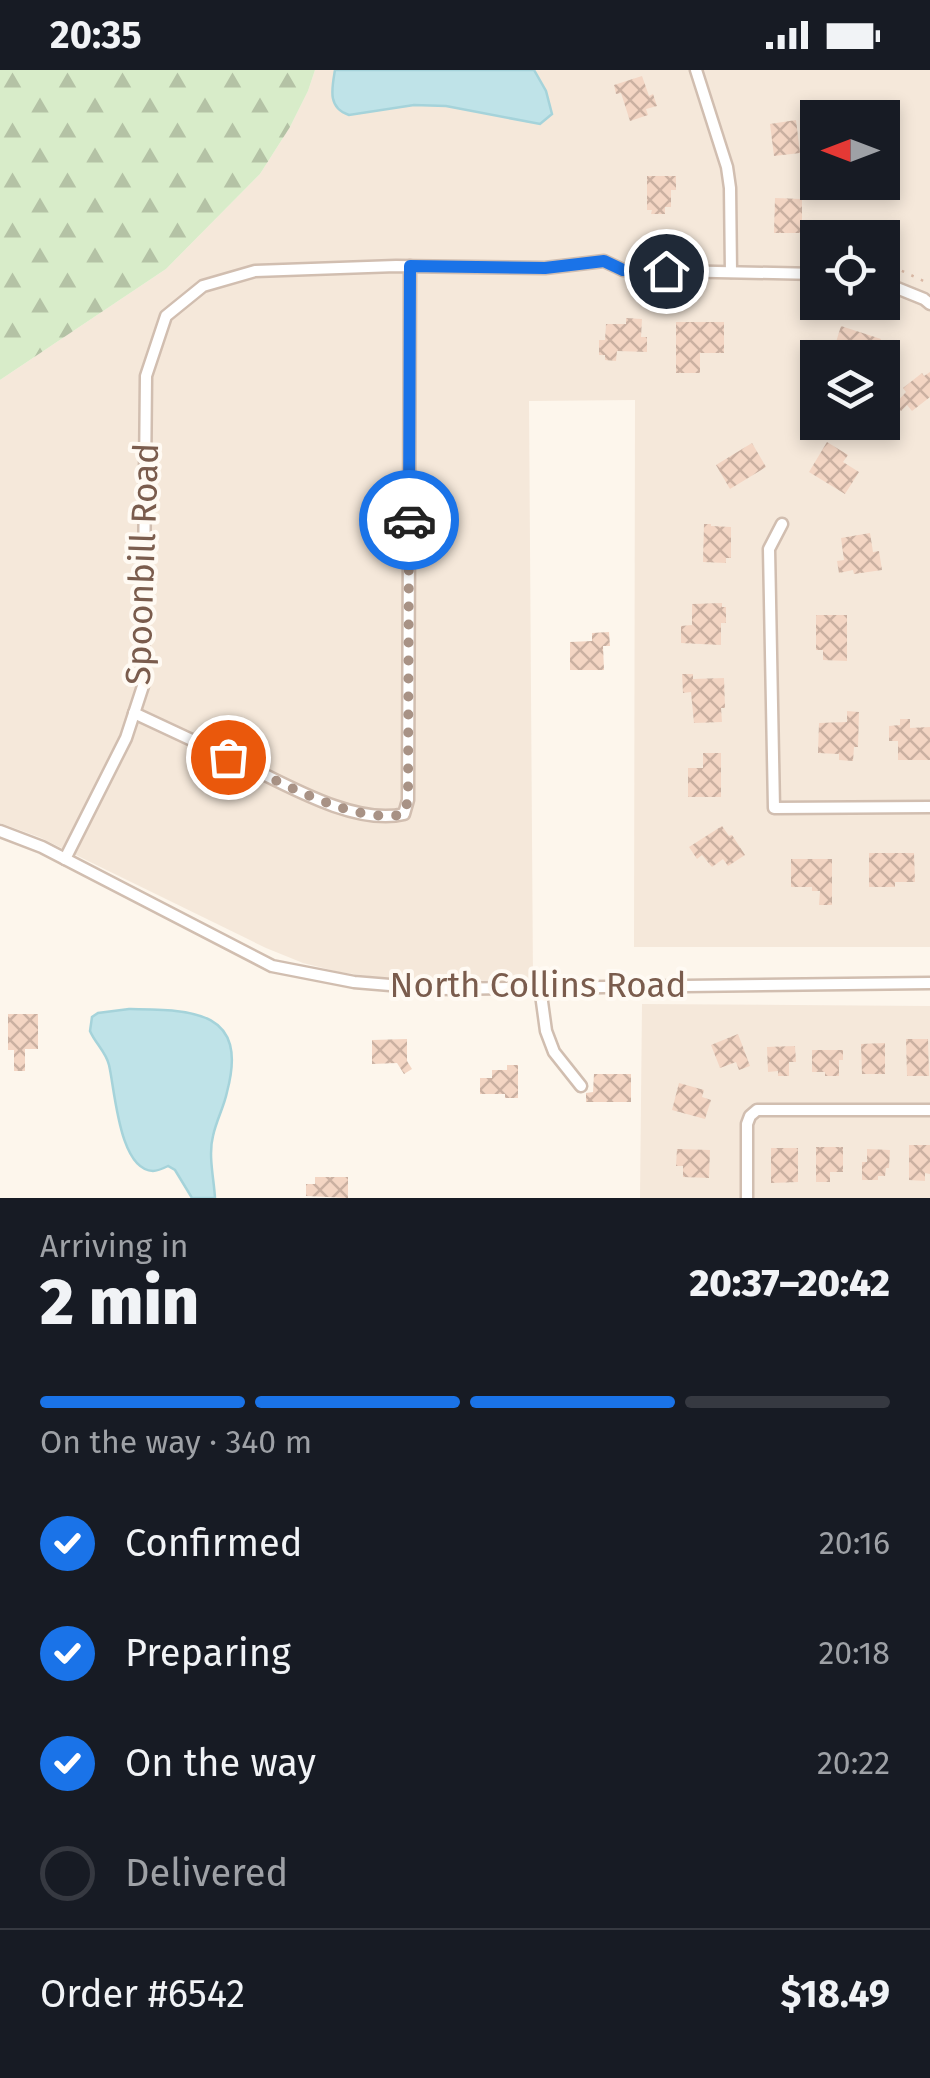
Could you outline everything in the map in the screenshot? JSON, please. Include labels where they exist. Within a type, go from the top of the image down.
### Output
[{"type":"street","points":[[696,70],[728,167],[731,272]]},
{"type":"street","points":[[134,713],[322,801],[360,812],[392,817],[404,814],[408,800],[410,266],[545,268],[604,261],[623,270],[800,274]]},
{"type":"street","name":"Spoonbill Road","points":[[65,859],[126,738],[142,686],[146,376],[166,316],[203,286],[254,271],[410,266]]},
{"type":"street","points":[[900,289],[930,304]]},
{"type":"street","points":[[782,524],[769,549],[774,808],[930,807]]},
{"type":"street","name":"North Collins Road","points":[[0,831],[42,847],[272,966],[354,982],[438,990],[930,983]]},
{"type":"street","points":[[540,988],[546,1031],[554,1052],[582,1086]]},
{"type":"street","points":[[747,1198],[747,1124],[757,1110],[930,1110]]},
{"type":"path","points":[[900,269],[930,284]]},
{"type":"shaded area","points":[[315,70],[930,70],[930,947],[634,947],[635,400],[529,401],[533,980],[406,981],[303,963],[39,837],[0,823],[0,380],[166,269],[260,174],[290,127]]},
{"type":"shaded area","points":[[642,1004],[930,1006],[930,1198],[640,1198]]},
{"type":"green space","points":[[0,70],[315,70],[290,127],[260,174],[166,269],[0,380]]},
{"type":"water","points":[[335,70],[534,70],[546,91],[552,114],[540,124],[446,106],[414,105],[349,115],[334,102]]},
{"type":"water","points":[[129,1009],[194,1014],[223,1030],[230,1045],[232,1065],[212,1143],[215,1198],[192,1198],[175,1170],[168,1166],[153,1171],[142,1167],[126,1144],[108,1060],[90,1031],[92,1017],[98,1013]]},
{"type":"building","points":[[642,76],[657,106],[646,109],[648,115],[630,121],[621,93],[616,94],[614,85]]},
{"type":"building","points":[[796,120],[800,153],[774,156],[770,124]]},
{"type":"building","points":[[647,176],[676,176],[676,190],[671,190],[671,207],[665,207],[665,214],[651,214],[652,210],[647,210]]},
{"type":"building","points":[[775,198],[802,200],[800,233],[774,233]]},
{"type":"building","points":[[626,318],[642,319],[641,337],[647,337],[647,352],[617,351],[616,361],[605,360],[605,355],[599,355],[599,340],[605,340],[606,324],[626,324]]},
{"type":"building","points":[[676,322],[724,322],[724,353],[700,353],[700,373],[676,373]]},
{"type":"building","points":[[841,326],[881,339],[881,340],[837,340]]},
{"type":"building","points":[[930,372],[930,397],[912,411],[907,405],[901,411],[900,399],[906,392],[903,388],[922,373],[924,376]]},
{"type":"building","points":[[827,442],[848,455],[843,462],[859,472],[845,494],[809,472]]},
{"type":"building","points":[[752,443],[766,467],[730,489],[716,465]]},
{"type":"building","points":[[704,524],[731,527],[731,558],[726,558],[726,563],[703,562]]},
{"type":"building","points":[[870,533],[873,552],[879,551],[882,570],[839,573],[837,561],[844,560],[841,538]]},
{"type":"building","points":[[722,603],[726,607],[726,623],[721,623],[721,645],[681,643],[681,626],[692,625],[692,604]]},
{"type":"building","points":[[816,615],[847,615],[847,661],[823,660],[823,650],[816,650]]},
{"type":"building","points":[[609,632],[610,646],[603,646],[604,670],[570,670],[570,642],[592,641],[592,633]]},
{"type":"building","points":[[682,674],[693,674],[693,679],[724,678],[722,722],[694,723],[691,692],[683,693]]},
{"type":"building","points":[[847,711],[859,712],[858,747],[854,747],[853,761],[839,760],[839,754],[818,753],[819,723],[847,722]]},
{"type":"building","points":[[900,719],[910,719],[910,728],[930,727],[930,760],[898,760],[898,741],[889,741],[889,726],[900,725]]},
{"type":"building","points":[[703,753],[721,753],[721,797],[688,797],[688,768],[703,768]]},
{"type":"building","points":[[722,826],[745,855],[728,866],[723,859],[712,867],[702,855],[697,859],[689,847]]},
{"type":"building","points":[[869,853],[914,853],[915,882],[869,887]]},
{"type":"building","points":[[791,859],[832,859],[832,905],[819,905],[820,891],[812,891],[812,887],[791,887]]},
{"type":"building","points":[[8,1014],[38,1014],[38,1049],[25,1049],[25,1071],[14,1071],[14,1050],[8,1050]]},
{"type":"building","points":[[738,1034],[750,1066],[739,1070],[736,1062],[720,1068],[711,1045]]},
{"type":"building","points":[[407,1039],[407,1061],[412,1069],[404,1074],[397,1063],[372,1064],[372,1040]]},
{"type":"building","points":[[906,1039],[928,1039],[929,1076],[907,1076]]},
{"type":"building","points":[[885,1043],[885,1074],[862,1074],[861,1044]]},
{"type":"building","points":[[795,1046],[796,1062],[789,1062],[789,1076],[768,1072],[767,1047]]},
{"type":"building","points":[[812,1050],[843,1050],[839,1076],[812,1072]]},
{"type":"building","points":[[507,1065],[518,1065],[518,1098],[480,1094],[480,1078],[492,1078],[492,1070],[507,1070]]},
{"type":"building","points":[[594,1074],[631,1074],[631,1102],[586,1102],[586,1093],[593,1092]]},
{"type":"building","points":[[679,1083],[704,1090],[702,1097],[711,1100],[705,1119],[672,1110]]},
{"type":"building","points":[[909,1145],[930,1145],[930,1174],[925,1173],[925,1181],[909,1180]]},
{"type":"building","points":[[816,1147],[843,1147],[843,1172],[830,1172],[830,1182],[816,1182]]},
{"type":"building","points":[[771,1148],[798,1148],[798,1182],[771,1183]]},
{"type":"building","points":[[677,1149],[710,1150],[709,1178],[683,1177],[683,1166],[676,1166]]},
{"type":"building","points":[[867,1149],[890,1150],[889,1168],[878,1180],[862,1180]]},
{"type":"building","points":[[315,1177],[348,1177],[348,1198],[306,1196],[306,1184],[315,1184]]},
{"type":"way so far","points":[[228,757],[322,801],[360,812],[392,817],[404,814],[408,800],[409,520]]},
{"type":"route","points":[[409,520],[410,266],[545,268],[604,261],[623,270],[666,271]]}]
